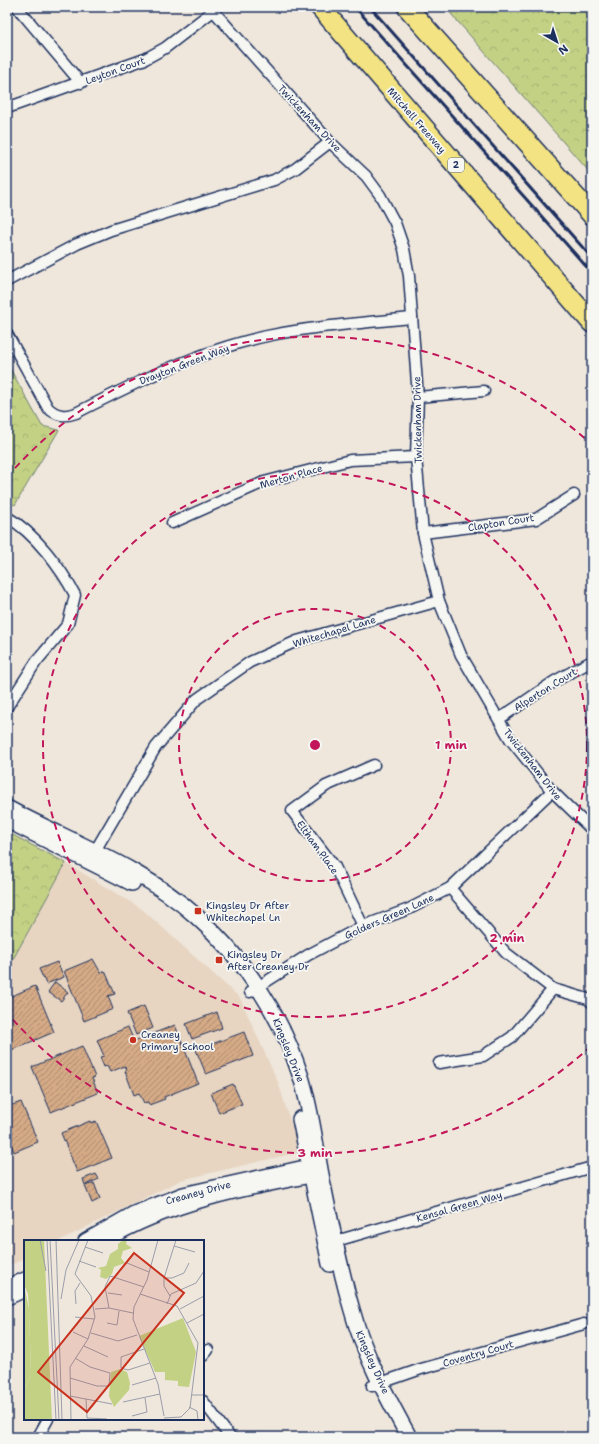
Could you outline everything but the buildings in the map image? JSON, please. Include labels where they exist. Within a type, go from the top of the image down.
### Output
[{"type":"highway","name":"Mitchell Freeway","points":[[320,7],[592,323]]},
{"type":"highway","points":[[406,7],[592,215]]},
{"type":"main road","name":"Kingsley Drive","points":[[7,808],[92,857],[145,890],[182,916],[216,948],[254,990],[280,1047],[292,1082],[315,1170],[343,1317],[376,1385],[398,1437]]},
{"type":"main road","name":"Kingsley Drive","points":[[7,820],[92,857]]},
{"type":"main road","name":"Kingsley Drive","points":[[376,1385],[409,1437]]},
{"type":"street","points":[[17,7],[81,82]]},
{"type":"street","name":"Leyton Court","points":[[7,108],[133,65],[155,54],[212,9]]},
{"type":"street","name":"Twickenham Drive","points":[[212,9],[330,142],[369,180],[386,205],[395,224],[408,267],[418,397],[416,457],[423,533],[439,601],[461,655],[510,739],[552,791],[592,830]]},
{"type":"street","points":[[7,281],[77,244],[111,230],[274,180],[295,169],[330,142]]},
{"type":"street","name":"Drayton Green Way","points":[[7,334],[48,408],[57,414],[67,416],[76,413],[143,379],[199,356],[243,342],[321,326],[412,318]]},
{"type":"street","points":[[418,397],[484,391]]},
{"type":"street","name":"Merton Place","points":[[172,523],[264,482],[350,460],[416,457]]},
{"type":"street","name":"Clapton Court","points":[[423,533],[536,518],[574,495]]},
{"type":"street","points":[[7,517],[36,541],[67,579],[75,595],[68,624],[36,662],[7,707]]},
{"type":"street","name":"Whitechapel Lane","points":[[92,857],[156,747],[197,699],[250,662],[297,641],[439,601]]},
{"type":"street","name":"Alperton Court","points":[[499,719],[556,681],[592,661]]},
{"type":"street","name":"Eltham Place","points":[[363,926],[335,867],[292,811],[326,786],[374,765]]},
{"type":"street","name":"Golders Green Lane","points":[[254,990],[308,955],[363,926],[409,909],[450,888],[552,791]]},
{"type":"street","points":[[450,888],[506,953],[554,989],[588,999],[592,1003]]},
{"type":"street","points":[[439,1063],[483,1056],[512,1037],[554,989]]},
{"type":"street","name":"Kensal Green Way","points":[[330,1243],[592,1167]]},
{"type":"street","name":"Creaney Drive","points":[[87,1240],[134,1213],[183,1194],[315,1170]]},
{"type":"street","name":"Creaney Drive","points":[[107,1240],[138,1222],[186,1204],[315,1170]]},
{"type":"street","points":[[7,1287],[24,1279]]},
{"type":"street","points":[[7,1298],[24,1290]]},
{"type":"street","name":"Coventry Court","points":[[376,1385],[421,1369],[584,1324]]},
{"type":"street","points":[[204,1402],[229,1436]]},
{"type":"street","points":[[38,1437],[47,1420]]},
{"type":"shaded area","name":"Creaney Primary School","points":[[66,863],[142,909],[240,998],[278,1082],[300,1152],[181,1180],[61,1240],[24,1240],[24,1258],[7,1267],[7,970]]},
{"type":"green space","points":[[445,7],[592,7],[592,175]]},
{"type":"green space","points":[[7,363],[42,426],[59,430],[15,505],[7,501]]},
{"type":"green space","points":[[7,832],[66,863],[7,970]]},
{"type":"railway","points":[[355,7],[592,273]]},
{"type":"railway","points":[[370,7],[592,258]]},
{"type":"place","name":"Kingsley Dr After Whitechapel Ln","points":[[198,911]]},
{"type":"place","name":"Kingsley Dr After Creaney Dr","points":[[219,960]]},
{"type":"place","name":"Creaney Primary School","points":[[133,1040]]}]
